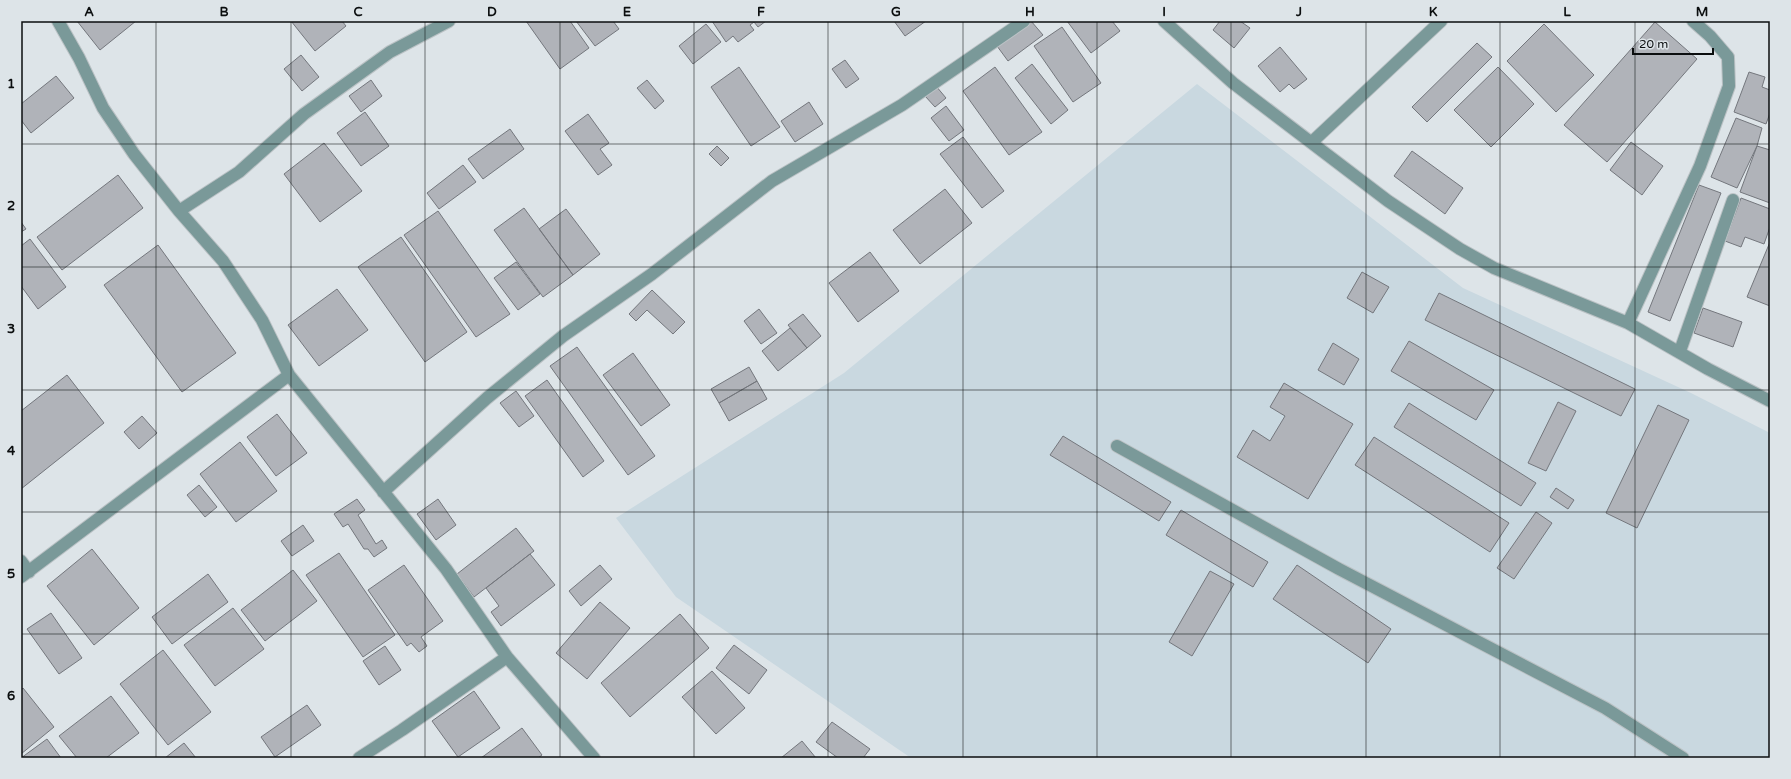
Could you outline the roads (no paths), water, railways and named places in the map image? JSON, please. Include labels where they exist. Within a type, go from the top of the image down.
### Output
[{"type":"street","points":[[58,21],[79,58],[103,108],[134,154],[178,211],[223,260],[262,320],[289,375],[446,569],[507,658],[594,758]]},
{"type":"street","points":[[178,211],[238,172],[304,114],[390,52],[449,21]]},
{"type":"street","points":[[383,492],[487,398],[563,336],[652,274],[772,180],[902,105],[1024,21]]},
{"type":"street","points":[[1164,21],[1233,83],[1388,201],[1460,249],[1494,268],[1628,323],[1770,401]]},
{"type":"street","points":[[1312,142],[1441,21]]},
{"type":"street","points":[[1628,323],[1700,166],[1729,86],[1728,57],[1710,36],[1693,21]]},
{"type":"street","points":[[1680,351],[1733,200]]},
{"type":"street","points":[[21,561],[25,574],[289,375]]},
{"type":"street","points":[[1117,446],[1339,569],[1604,708],[1683,758]]},
{"type":"street","points":[[359,758],[507,658]]}]
